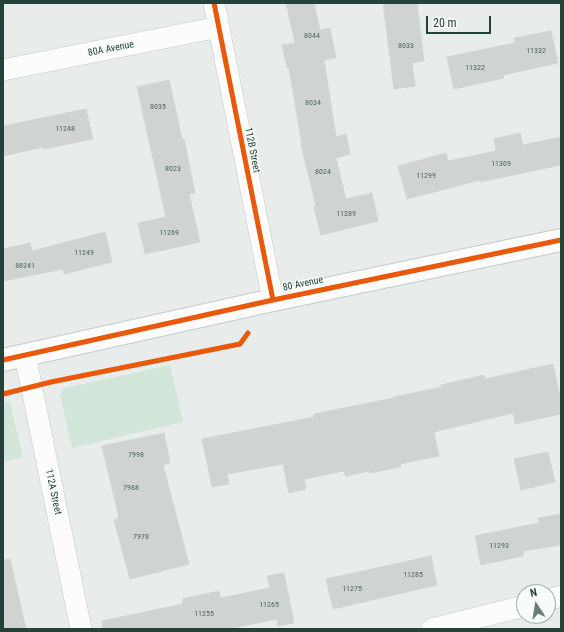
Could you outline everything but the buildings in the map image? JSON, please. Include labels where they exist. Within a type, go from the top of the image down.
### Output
[{"type":"street","name":"112B Street","points":[[214,3],[273,300]]},
{"type":"street","name":"80A Avenue","points":[[3,70],[219,27]]},
{"type":"street","name":"80 Avenue","points":[[3,360],[273,300],[561,240]]},
{"type":"street","name":"112A Street","points":[[25,355],[81,629]]},
{"type":"street","points":[[432,629],[516,608]]},
{"type":"green space","points":[[170,365],[183,422],[72,448],[60,395],[64,388]]},
{"type":"green space","points":[[10,402],[23,457],[3,462],[3,403]]},
{"type":"cycle path","points":[[214,3],[273,300]]},
{"type":"cycle path","points":[[3,360],[273,300],[561,240]]},
{"type":"cycle path","points":[[3,394],[51,382],[240,344],[248,333]]}]
